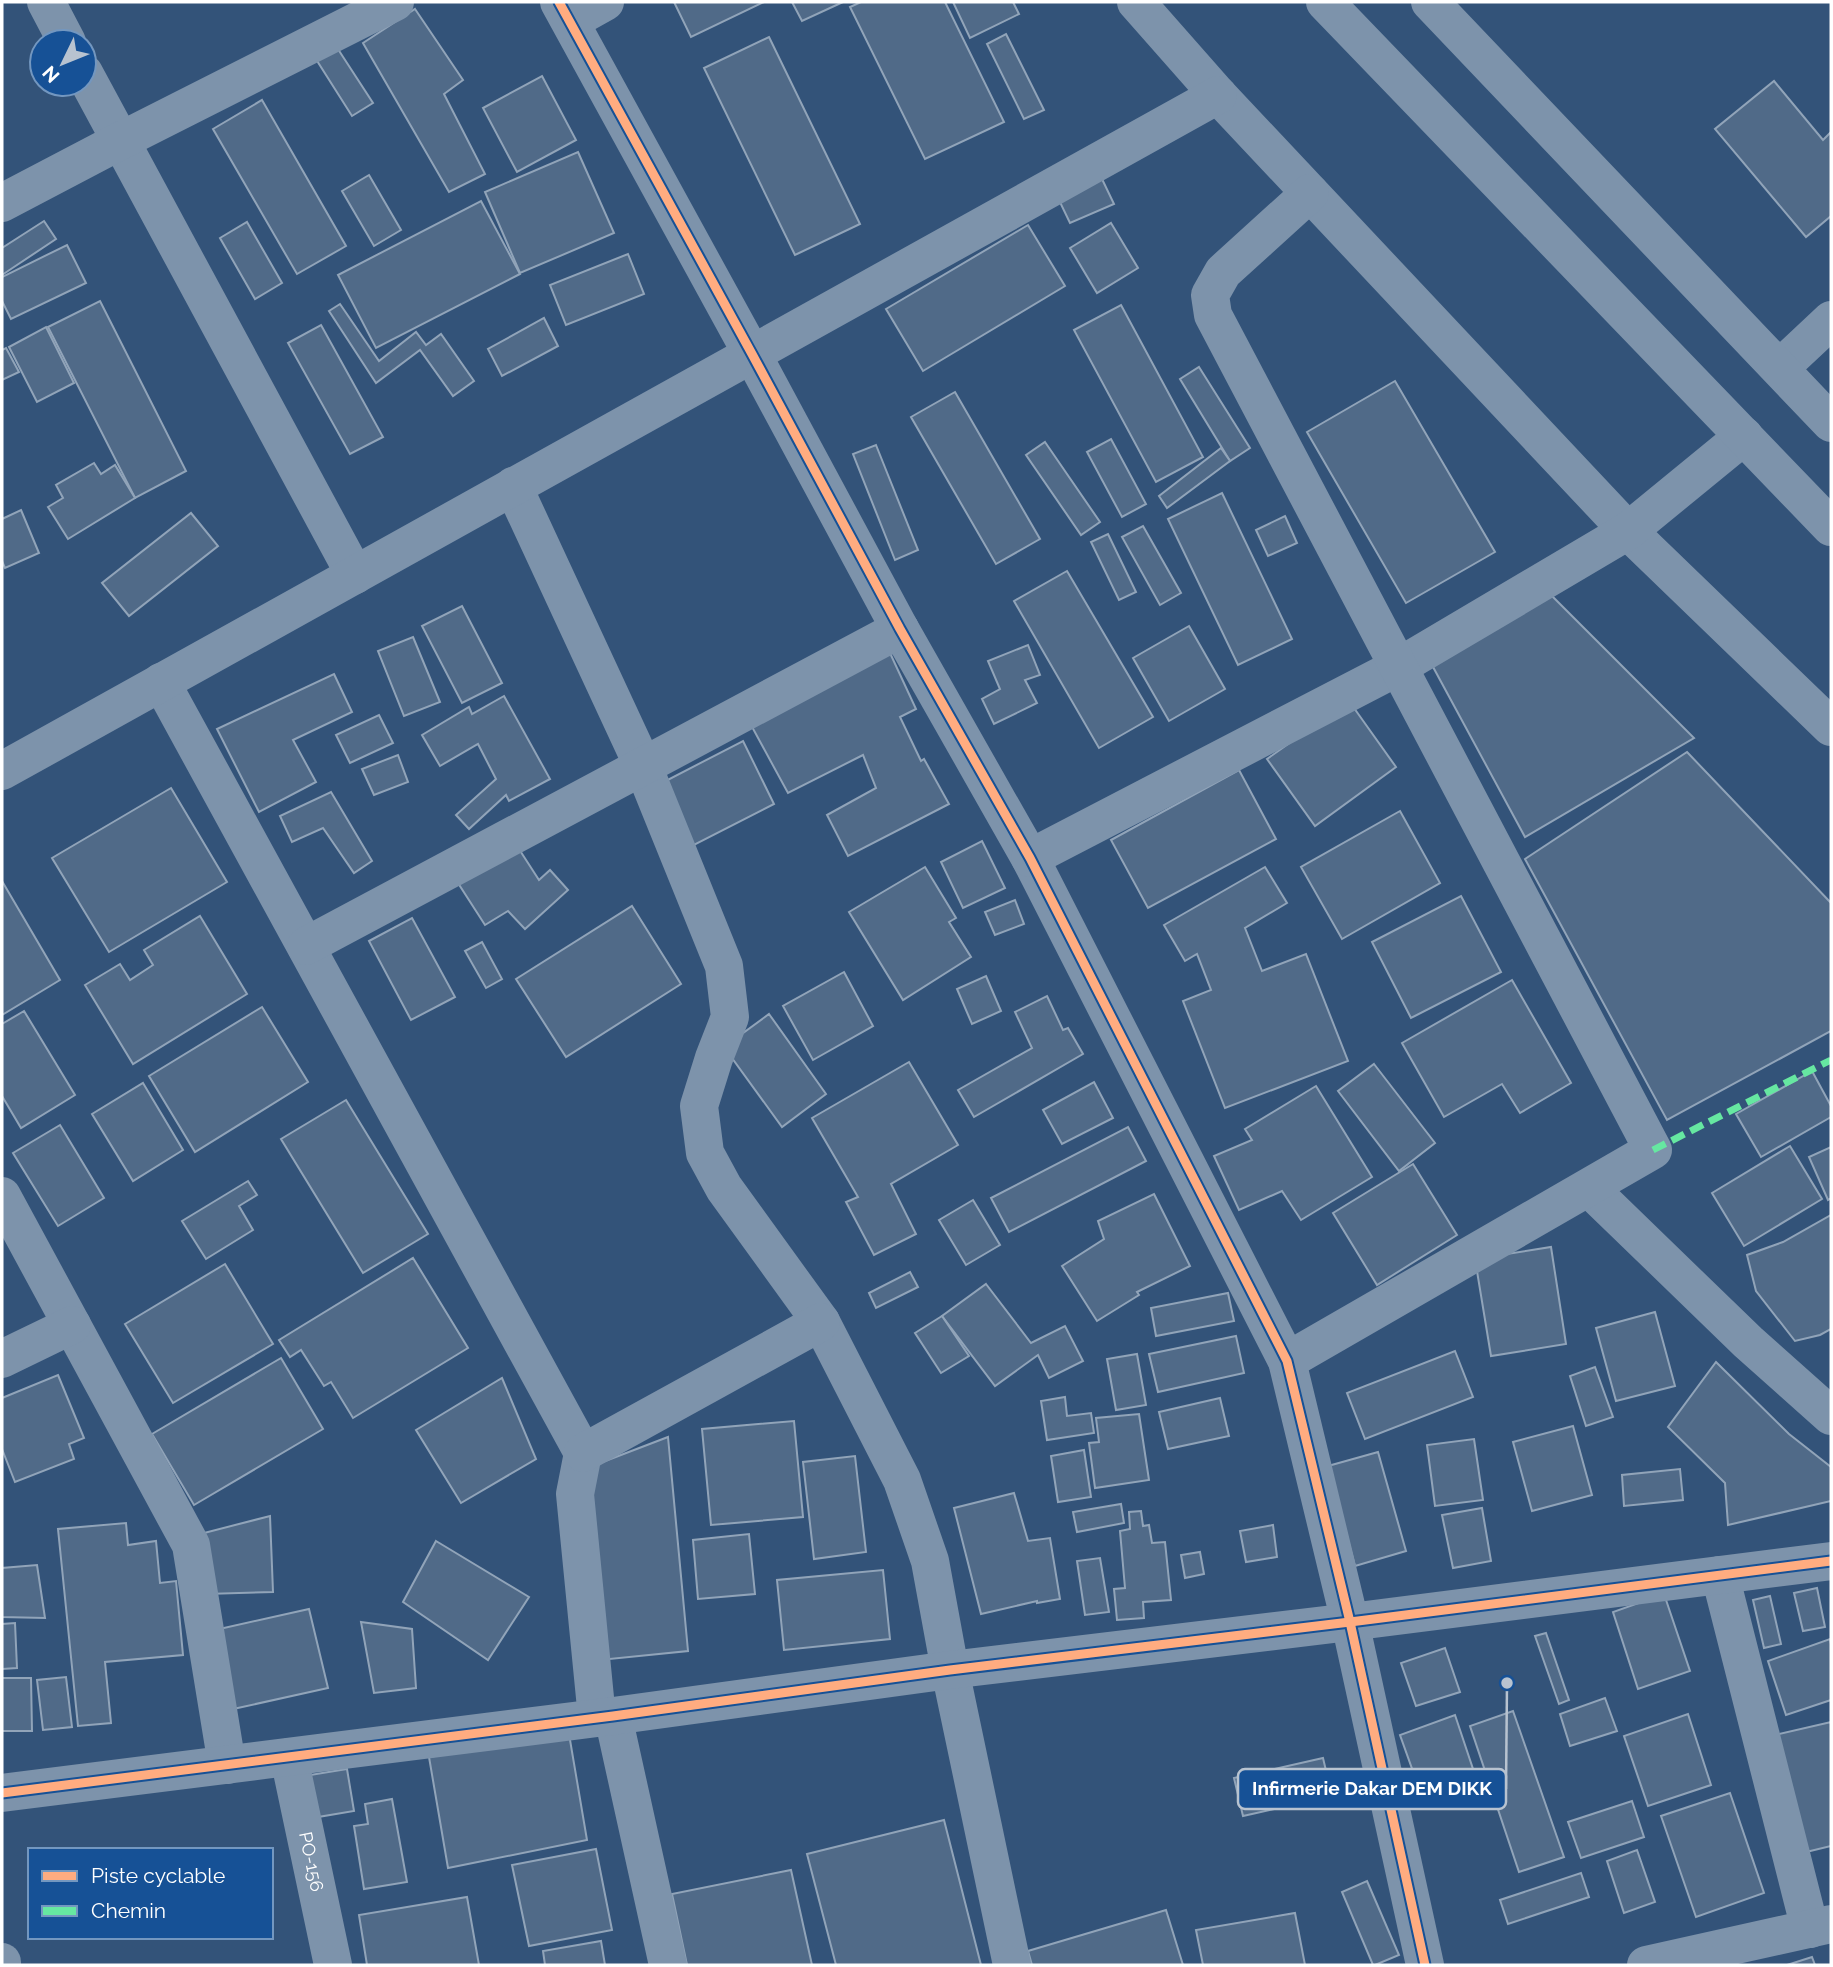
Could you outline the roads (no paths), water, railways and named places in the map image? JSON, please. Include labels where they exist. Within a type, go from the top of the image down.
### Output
[{"type":"main road","points":[[46,2],[60,28]]},
{"type":"main road","points":[[2,203],[395,2]]},
{"type":"main road","points":[[605,2],[565,12],[900,629],[1030,858],[1287,1361],[1350,1622],[1425,1965]]},
{"type":"main road","points":[[1136,2],[1218,95],[1628,531],[1831,727]]},
{"type":"main road","points":[[1325,2],[1831,527]]},
{"type":"main road","points":[[1430,2],[1831,423]]},
{"type":"main road","points":[[2,771],[1218,95]]},
{"type":"main road","points":[[97,98],[355,575]]},
{"type":"main road","points":[[1287,1361],[1653,1150],[1213,315],[1210,295],[1223,272],[1310,193]]},
{"type":"main road","points":[[1781,368],[1831,320]]},
{"type":"main road","points":[[1030,858],[1398,667],[1628,531],[1744,436]]},
{"type":"main road","points":[[513,486],[643,766],[724,965],[730,1017],[713,1058],[699,1107],[705,1153],[724,1188],[821,1322],[902,1480],[930,1561],[1012,1965]]},
{"type":"main road","points":[[1805,500],[1831,536]]},
{"type":"main road","points":[[306,946],[900,629]]},
{"type":"main road","points":[[161,682],[583,1453],[575,1494],[605,1717],[668,1965]]},
{"type":"main road","points":[[1589,1188],[1748,1342],[1831,1416]]},
{"type":"main road","points":[[2,1196],[191,1545],[227,1765]]},
{"type":"main road","points":[[583,1453],[821,1322]]},
{"type":"main road","points":[[2,1359],[72,1325]]},
{"type":"main road","points":[[2,1793],[605,1717],[950,1670],[1831,1561]]},
{"type":"main road","points":[[1646,1965],[1820,1927],[1720,1575]]},
{"type":"main road","name":"PO-156","points":[[289,1757],[333,1965]]},
{"type":"place","name":"Infirmerie Dakar DEM DIKK","points":[[1507,1683]]}]
